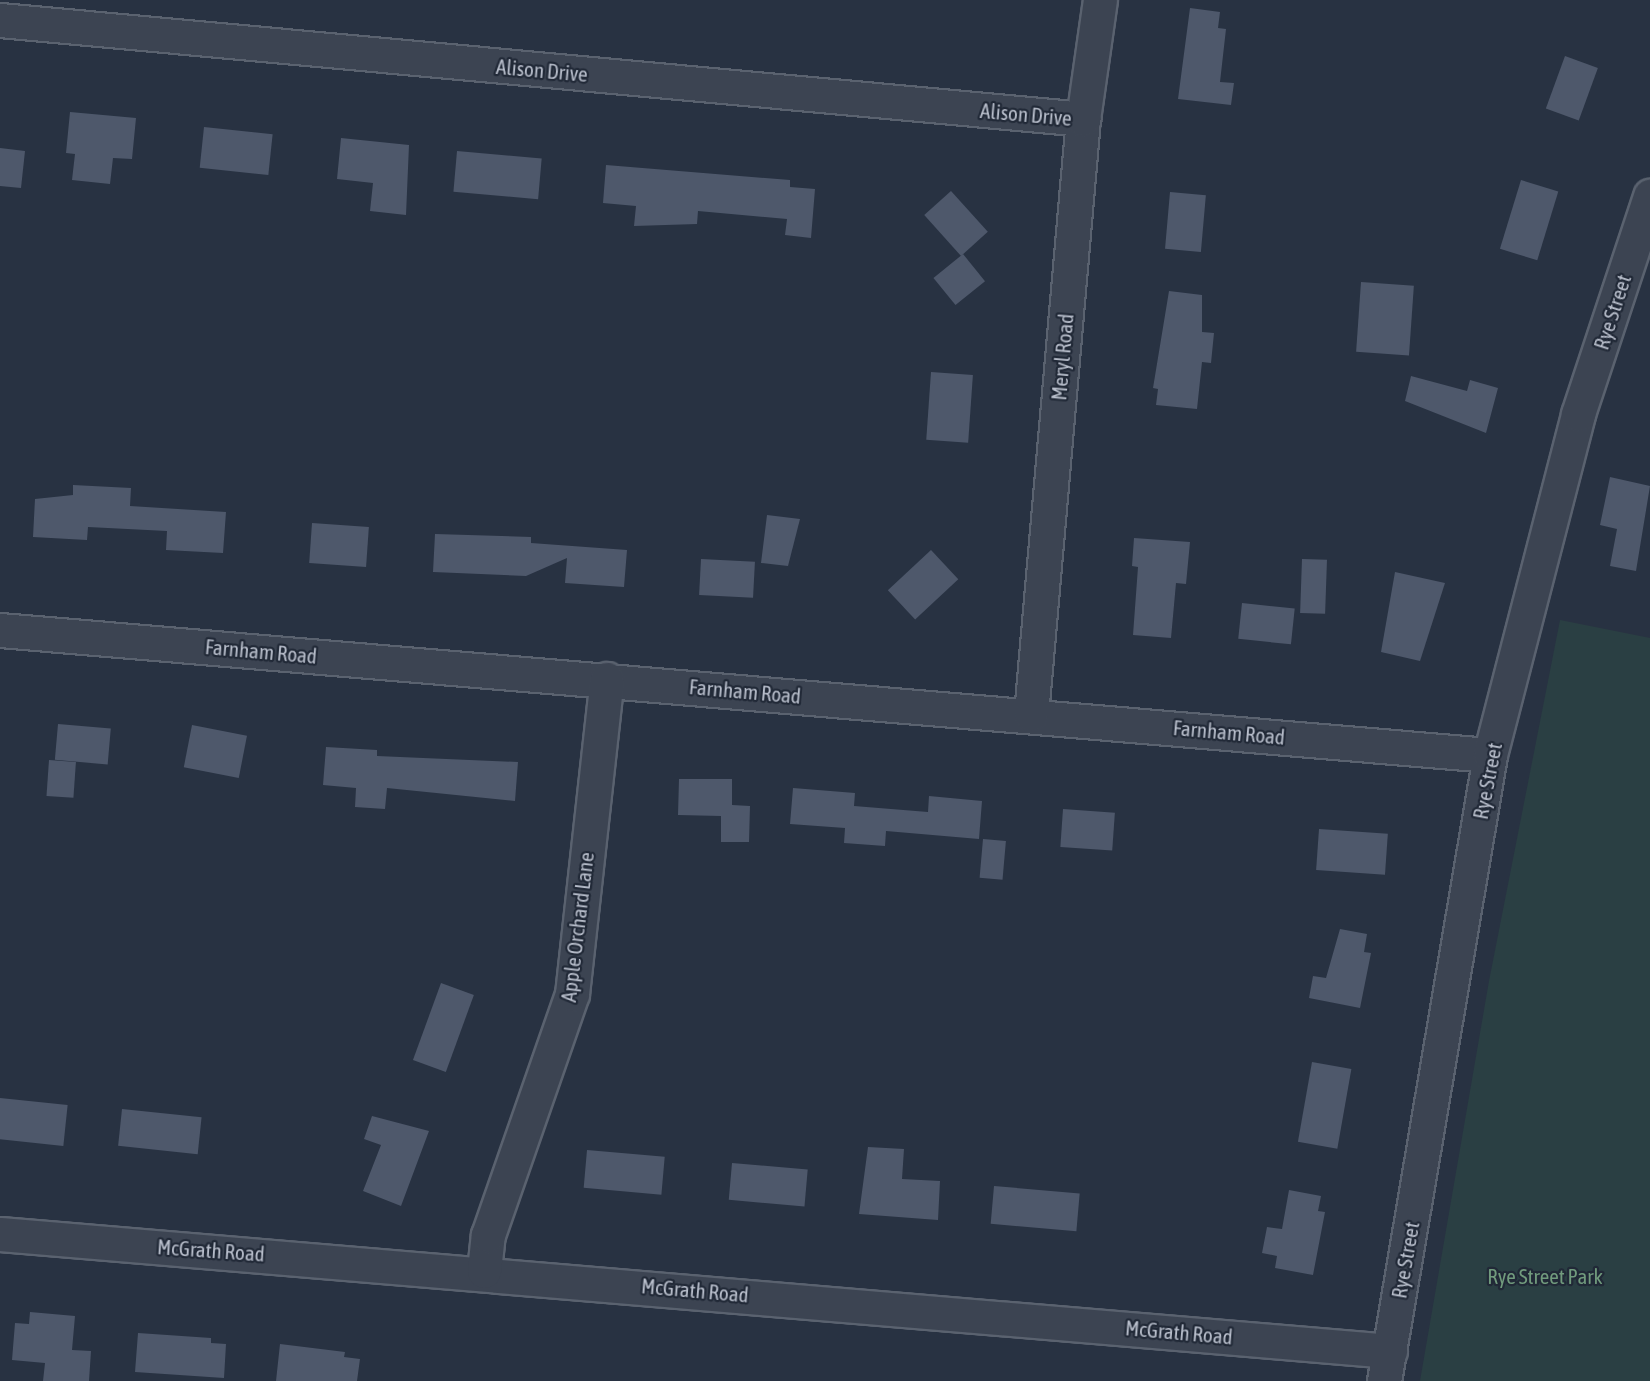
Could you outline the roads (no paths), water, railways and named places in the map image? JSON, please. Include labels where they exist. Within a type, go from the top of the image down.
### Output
[{"type":"street","name":"Meryl Road","points":[[1031,714],[1083,119],[1100,0]]},
{"type":"street","name":"Alison Drive","points":[[8,14],[1083,119]]},
{"type":"street","name":"Rye Street","points":[[1387,1366],[1490,755],[1578,414],[1650,196]]},
{"type":"street","name":"Farnham Road","points":[[0,630],[1031,714],[1490,755]]},
{"type":"street","name":"Apple Orchard Lane","points":[[484,1271],[488,1234],[572,994],[607,679]]},
{"type":"street","name":"McGrath Road","points":[[0,1234],[484,1271],[1387,1366]]},
{"type":"park label","name":"Rye Street Park","points":[[1545,1276]]}]
